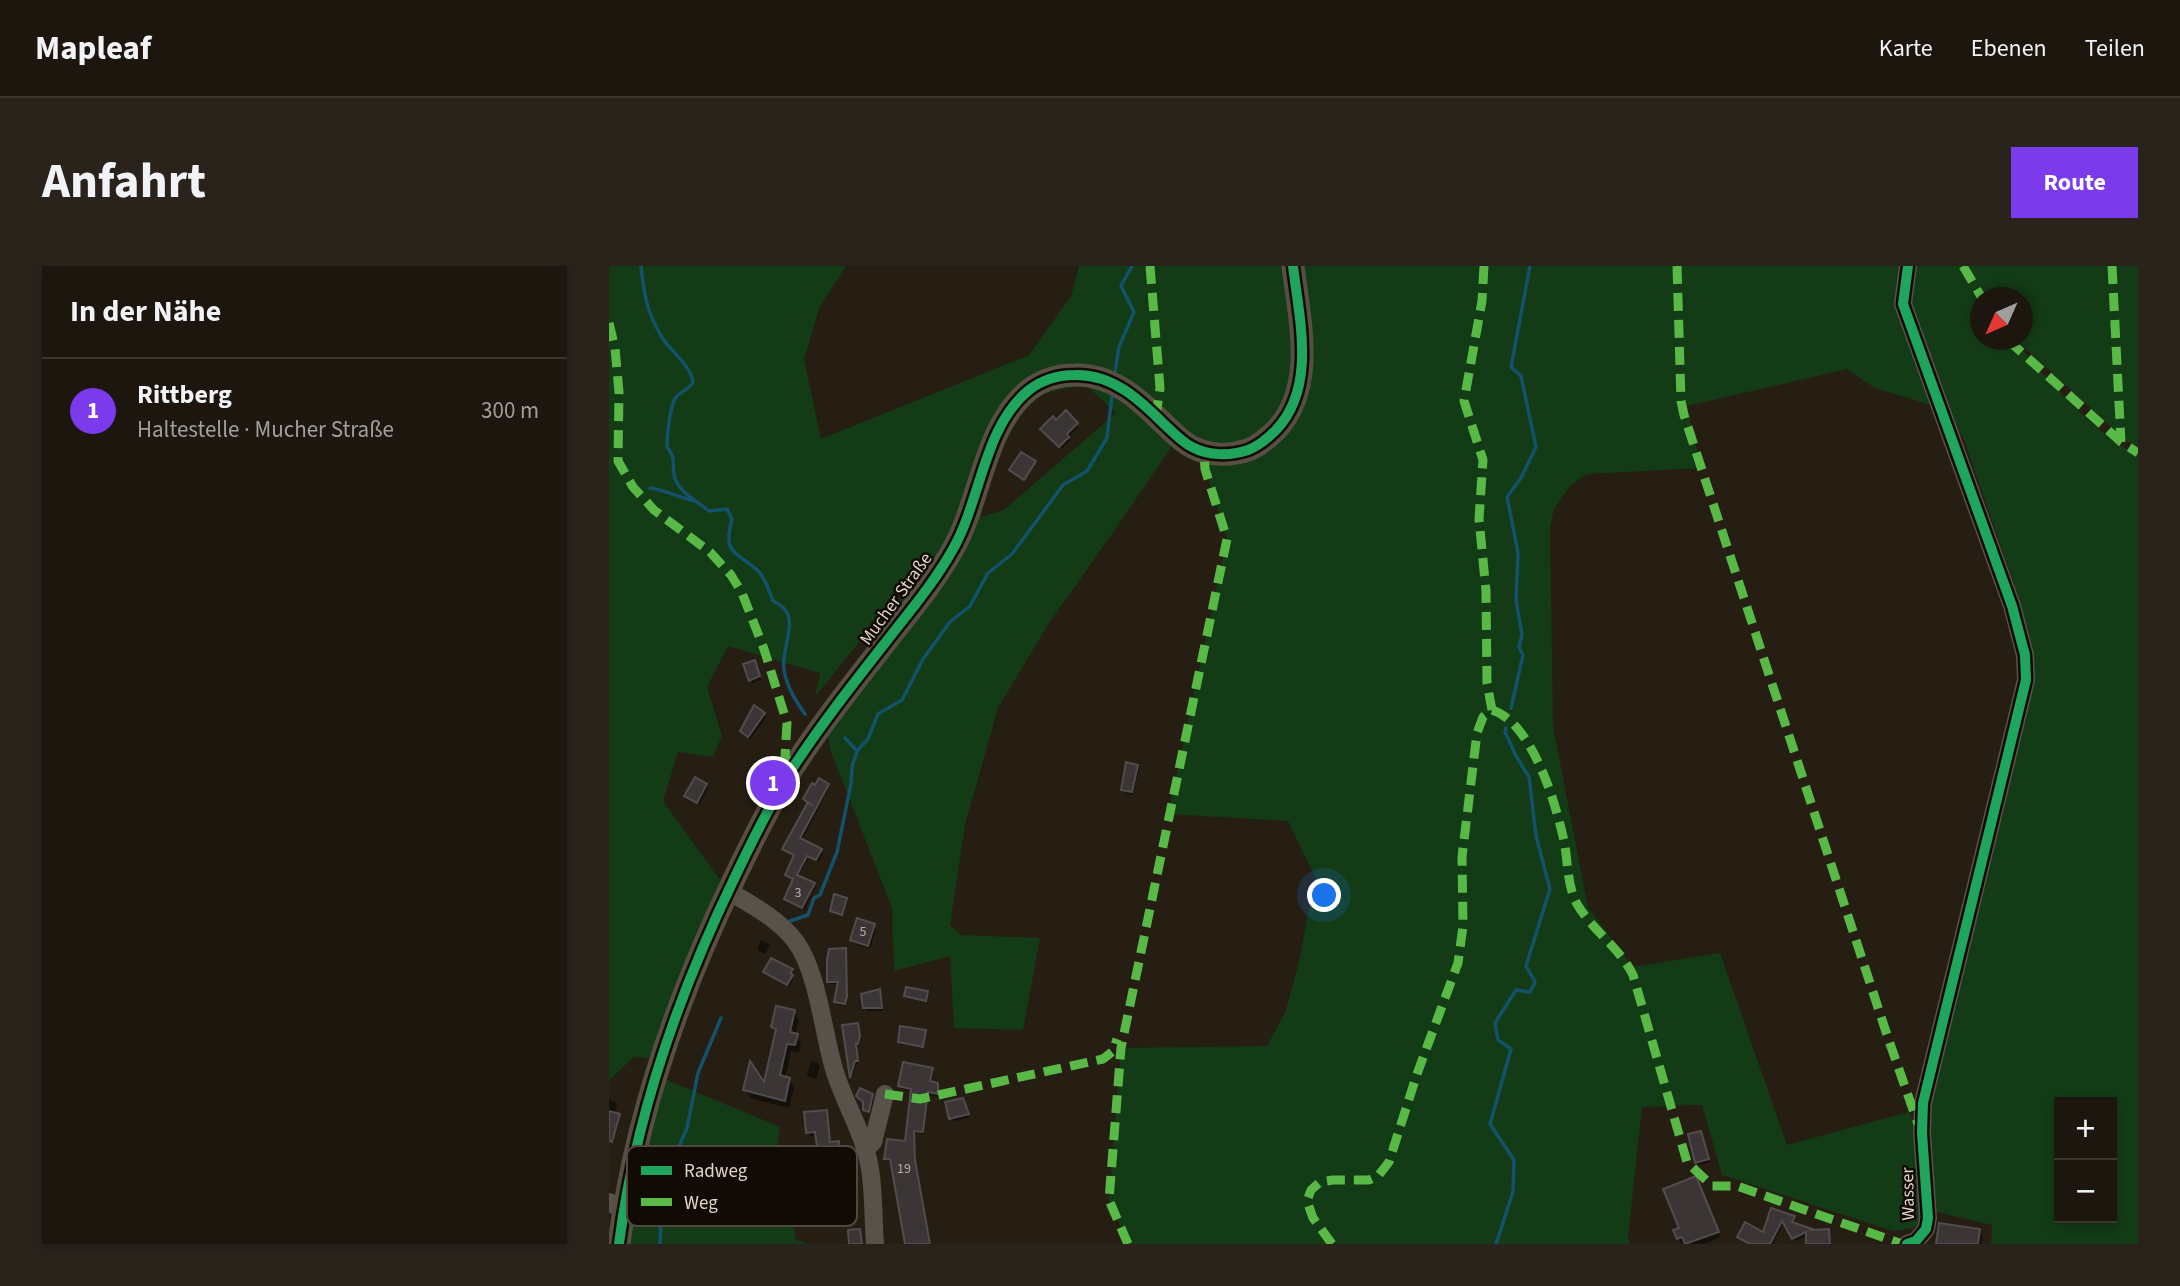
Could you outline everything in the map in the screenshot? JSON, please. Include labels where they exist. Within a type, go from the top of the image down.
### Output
[{"type":"main road","name":"Mucher Straße","points":[[635,1146],[692,974],[759,826],[794,766],[925,593],[950,555],[970,513],[1002,421],[1031,388],[1059,376],[1087,375],[1110,381],[1131,394],[1177,436],[1196,449],[1216,454],[1236,453],[1254,448],[1268,439],[1282,424],[1293,404],[1300,380],[1302,351],[1293,266]]},
{"type":"main road","name":"Mucher Straße","points":[[619,1244],[616,1211],[627,1174]]},
{"type":"street","name":"Wasser","points":[[1907,1244],[1916,1241],[1926,1228],[1928,1218],[1923,1103],[1998,788],[2027,680],[2027,666],[2012,606],[1903,304],[1909,266]]},
{"type":"street","points":[[728,891],[777,922],[795,940],[809,967],[834,1070],[870,1170],[875,1244]]},
{"type":"street","points":[[865,1150],[873,1142],[885,1094]]},
{"type":"green space","points":[[609,266],[846,266],[820,306],[804,359],[821,439],[1029,355],[1071,296],[1079,266],[2138,266],[2138,448],[2128,442],[2027,350],[2033,350],[2033,287],[1970,287],[1970,350],[2023,350],[2088,419],[2121,446],[2138,455],[2138,1244],[1991,1244],[1992,1225],[1937,1212],[1913,1228],[1893,1231],[1722,1175],[1702,1105],[1642,1107],[1628,1237],[1630,1244],[1128,1244],[1109,1200],[1121,1048],[1267,1046],[1285,1013],[1299,962],[1315,877],[1288,821],[1168,814],[1227,539],[1205,469],[1204,452],[1178,437],[1047,626],[998,708],[965,825],[950,925],[961,935],[1040,938],[1023,1030],[954,1028],[950,956],[894,971],[892,908],[830,749],[827,727],[916,571],[815,697],[820,673],[728,646],[707,687],[722,736],[713,757],[678,752],[663,801],[728,891],[655,1059],[634,1057],[609,1080]],"holes":[[[1847,369],[1875,388],[1931,405],[1963,437],[2014,584],[2033,655],[2034,670],[1920,1134],[1909,1112],[1787,1145],[1720,953],[1633,967],[1588,908],[1553,726],[1550,529],[1554,509],[1571,485],[1587,474],[1701,468],[1687,406]],[[1085,384],[1116,413],[1004,510],[981,517],[988,467],[1033,396]]]},
{"type":"green space","points":[[662,1078],[780,1127],[779,1146],[648,1146]]},
{"type":"green space","points":[[631,1226],[793,1226],[796,1240],[809,1244],[627,1244]]},
{"type":"building","points":[[1066,410],[1078,423],[1059,447],[1040,429],[1053,416],[1056,420]]},
{"type":"building","points":[[1021,452],[1036,461],[1024,480],[1009,470]]},
{"type":"building","points":[[755,660],[760,676],[749,681],[743,664]]},
{"type":"building","points":[[754,705],[765,713],[748,737],[740,731]]},
{"type":"building","points":[[1126,762],[1138,765],[1132,792],[1121,790]]},
{"type":"building","points":[[695,777],[707,784],[697,803],[684,796]]},
{"type":"building","points":[[819,778],[829,784],[800,838],[822,849],[816,860],[807,856],[797,875],[815,883],[802,908],[784,899],[793,879],[785,875],[794,855],[782,849],[808,802],[803,799],[812,783],[815,785]]},
{"type":"building","points":[[834,894],[847,898],[842,915],[830,911]]},
{"type":"building","points":[[857,918],[875,924],[868,946],[850,940]]},
{"type":"building","points":[[846,948],[845,1004],[834,1002],[838,982],[827,982],[827,960],[829,949]]},
{"type":"building","points":[[771,958],[793,969],[790,973],[793,975],[787,985],[763,972]]},
{"type":"building","points":[[906,987],[928,991],[926,1001],[904,996]]},
{"type":"building","points":[[880,989],[882,1008],[863,1008],[861,994]]},
{"type":"building","points":[[776,1006],[795,1010],[790,1032],[798,1034],[795,1045],[787,1044],[780,1075],[790,1078],[785,1101],[743,1090],[750,1061],[764,1082],[776,1029],[771,1027]]},
{"type":"building","points":[[858,1023],[858,1061],[855,1061],[850,1078],[842,1025]]},
{"type":"building","points":[[900,1026],[926,1030],[923,1047],[898,1042]]},
{"type":"building","points":[[903,1062],[933,1068],[930,1081],[938,1083],[938,1094],[928,1092],[923,1132],[914,1131],[915,1160],[930,1244],[905,1244],[890,1159],[884,1159],[887,1139],[905,1141],[911,1089],[898,1086]]},
{"type":"building","points":[[860,1088],[873,1094],[869,1112],[863,1110],[863,1102],[856,1096]]},
{"type":"building","points":[[963,1098],[969,1114],[949,1119],[945,1102]]},
{"type":"building","points":[[827,1110],[830,1142],[839,1141],[840,1146],[817,1146],[815,1132],[806,1133],[804,1112]]},
{"type":"building","points":[[609,1111],[620,1114],[612,1142],[609,1141]]},
{"type":"building","points":[[1701,1131],[1709,1159],[1695,1163],[1688,1134]]},
{"type":"building","points":[[1696,1176],[1719,1232],[1685,1244],[1682,1237],[1677,1239],[1673,1230],[1679,1228],[1663,1189]]},
{"type":"building","points":[[1771,1208],[1795,1216],[1792,1222],[1811,1230],[1829,1229],[1830,1244],[1806,1244],[1806,1232],[1792,1239],[1782,1221],[1770,1244],[1750,1244],[1737,1237],[1745,1222],[1763,1232]]},
{"type":"building","points":[[1939,1223],[1980,1229],[1978,1244],[1936,1244]]},
{"type":"building","points":[[860,1229],[862,1244],[849,1244],[848,1230]]},
{"type":"waterway","points":[[641,266],[645,295],[653,321],[663,339],[689,371],[693,383],[676,397],[668,429],[667,447],[673,457],[676,480],[683,491],[709,511],[727,509],[732,519],[729,531],[730,546],[761,574],[773,601],[788,614],[789,631],[784,670],[792,693],[805,714]]},
{"type":"waterway","points":[[1115,372],[1119,347],[1134,312],[1121,286],[1132,266]]},
{"type":"waterway","points":[[1511,708],[1523,655],[1519,647],[1522,635],[1516,600],[1518,553],[1507,497],[1521,478],[1536,447],[1521,376],[1511,367],[1530,266]]},
{"type":"waterway","points":[[790,921],[808,915],[814,898],[820,895],[837,852],[857,751],[868,739],[878,714],[902,700],[923,659],[950,622],[970,606],[988,573],[1012,554],[1063,485],[1087,471],[1107,438],[1112,395]]},
{"type":"waterway","points":[[650,488],[695,501]]},
{"type":"waterway","points":[[1496,1244],[1513,1192],[1514,1160],[1490,1124],[1511,1049],[1498,1040],[1495,1023],[1516,990],[1530,992],[1535,982],[1526,966],[1550,889],[1536,836],[1529,777],[1516,756],[1505,732],[1506,728]]},
{"type":"waterway","points":[[845,738],[857,751]]},
{"type":"waterway","points":[[679,1146],[687,1128],[698,1073],[721,1018]]},
{"type":"waterway","points":[[660,1244],[661,1226]]},
{"type":"marked path","points":[[1150,266],[1160,388],[1156,416]]},
{"type":"marked path","points":[[1484,266],[1482,301],[1464,401],[1483,460],[1479,519],[1486,591],[1487,683],[1492,710]]},
{"type":"marked path","points":[[1677,266],[1681,401],[1684,415],[1918,1124]]},
{"type":"marked path","points":[[1963,266],[1975,287]]},
{"type":"marked path","points":[[2112,266],[2121,442]]},
{"type":"marked path","points":[[609,323],[615,348],[619,392],[618,461],[633,487],[654,510],[710,552],[731,575],[742,593],[764,649],[787,723],[785,757],[794,766]]},
{"type":"marked path","points":[[2019,350],[2121,442],[2138,453]]},
{"type":"marked path","points":[[1128,1244],[1109,1200],[1121,1048],[1227,539],[1205,469],[1204,452]]},
{"type":"marked path","points":[[1332,1244],[1313,1218],[1307,1201],[1311,1190],[1320,1182],[1369,1180],[1378,1176],[1389,1162],[1417,1074],[1458,963],[1463,926],[1462,857],[1477,733],[1483,717],[1492,710],[1519,730],[1530,747],[1555,807],[1577,904],[1621,956],[1633,975],[1687,1162],[1712,1186],[1737,1186],[1902,1244]]},
{"type":"marked path","points":[[885,1094],[920,1099],[1103,1059],[1113,1051],[1117,1039]]},
{"type":"cycle path","points":[[637,1146],[662,1057],[695,966],[755,836],[794,766],[947,559],[962,530],[993,443],[1014,405],[1034,386],[1045,381],[1062,376],[1089,376],[1125,390],[1181,440],[1199,450],[1227,454],[1252,448],[1276,430],[1289,413],[1297,394],[1302,351],[1293,266]]},
{"type":"cycle path","points":[[1907,1244],[1916,1241],[1926,1229],[1928,1218],[1922,1133],[1923,1103],[2026,680],[2025,655],[2012,606],[1903,304],[1908,266]]},
{"type":"cycle path","points":[[619,1244],[627,1192]]},
{"type":"place","name":"Rittberg","points":[[773,783]]}]
